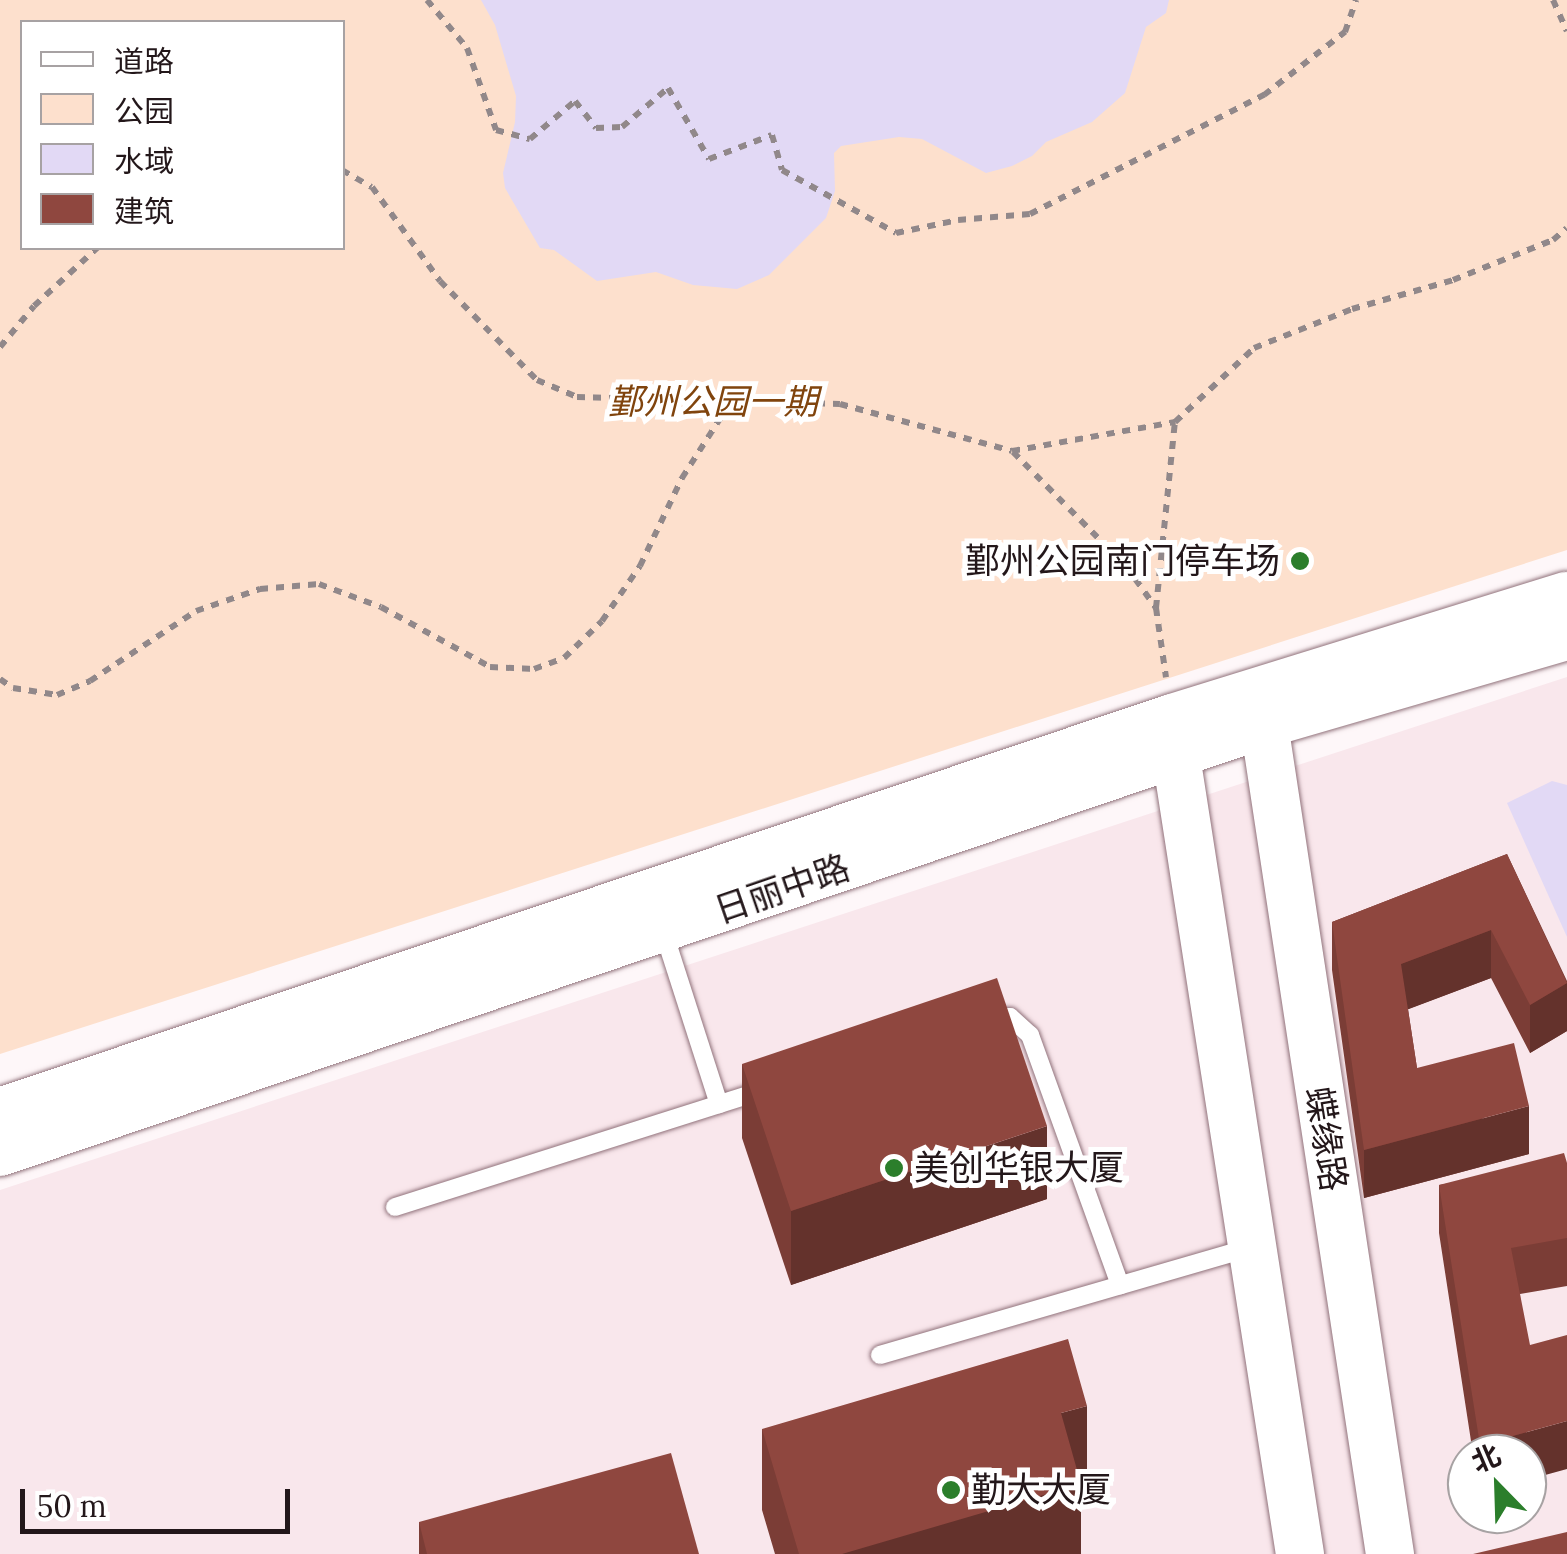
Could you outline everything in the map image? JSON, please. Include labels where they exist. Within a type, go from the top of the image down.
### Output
[{"type":"main road","points":[[1300,1554],[1174,737],[1567,596]]},
{"type":"main road","name":"日丽中路","points":[[5,1124],[1174,737],[1264,724],[1567,636]]},
{"type":"main road","name":"蝶缘路","points":[[1264,724],[1390,1554]]},
{"type":"main road","name":"日丽中路","points":[[5,1124],[76,1128],[663,930],[1174,737]]},
{"type":"lane","points":[[663,930],[719,1104]]},
{"type":"lane","points":[[973,1023],[1010,1017],[1030,1034],[1120,1285]]},
{"type":"lane","points":[[394,1206],[791,1081]]},
{"type":"lane","points":[[880,1355],[1252,1246]]},
{"type":"path","points":[[427,0],[467,48],[496,130],[530,139],[575,100],[596,128],[622,127],[668,88],[709,158],[772,135],[782,170],[896,233],[958,220],[1030,214],[1264,95],[1345,32],[1356,0]]},
{"type":"path","points":[[1552,0],[1567,30]]},
{"type":"path","points":[[345,172],[372,187],[440,281],[538,380],[577,398],[840,404],[1012,451],[1175,422],[1254,348],[1352,308],[1488,266],[1552,240],[1567,228]]},
{"type":"path","points":[[0,346],[34,306],[94,250]]},
{"type":"path","points":[[0,680],[12,688],[58,694],[90,681],[196,611],[260,589],[318,584],[381,607],[490,667],[534,669],[564,658],[602,621],[640,566],[682,478],[731,402]]},
{"type":"path","points":[[1174,737],[1156,608],[1175,422]]},
{"type":"path","points":[[1012,451],[1126,566],[1156,608]]},
{"type":"shaded area","points":[[1567,677],[1567,1554],[0,1554],[0,1190]]},
{"type":"green space","name":"鄞州公园一期","points":[[0,0],[1567,0],[1567,550],[0,1054]]},
{"type":"water","points":[[481,0],[1169,0],[1166,13],[1146,27],[1125,93],[1092,122],[1046,142],[1032,156],[1012,166],[986,173],[922,139],[899,137],[841,146],[834,153],[835,191],[826,218],[769,275],[737,289],[693,285],[656,272],[597,281],[554,250],[540,248],[505,188],[503,173],[515,122],[516,96],[495,25]]},
{"type":"water","points":[[1552,781],[1567,785],[1567,937],[1507,803]]},
{"type":"building","points":[[1507,854],[1567,983],[1530,1005],[1491,930],[1401,964],[1417,1068],[1514,1043],[1529,1106],[1364,1150],[1332,922]]},
{"type":"building","points":[[997,978],[1047,1126],[791,1211],[742,1064]]},
{"type":"building","points":[[1564,1153],[1567,1238],[1511,1248],[1530,1345],[1567,1335],[1567,1421],[1520,1434],[1478,1434],[1439,1185]]},
{"type":"building","points":[[1068,1339],[1087,1406],[1061,1413],[1081,1484],[842,1554],[799,1554],[762,1429]]},
{"type":"building","points":[[671,1453],[699,1554],[427,1554],[419,1522]]},
{"type":"building","points":[[1567,1532],[1567,1554],[1473,1554]]},
{"type":"place","name":"鄞州公园南门停车场","points":[[1300,561]]},
{"type":"place","name":"美创华银大厦","points":[[894,1168]]},
{"type":"place","name":"勤大大厦","points":[[951,1490]]}]
